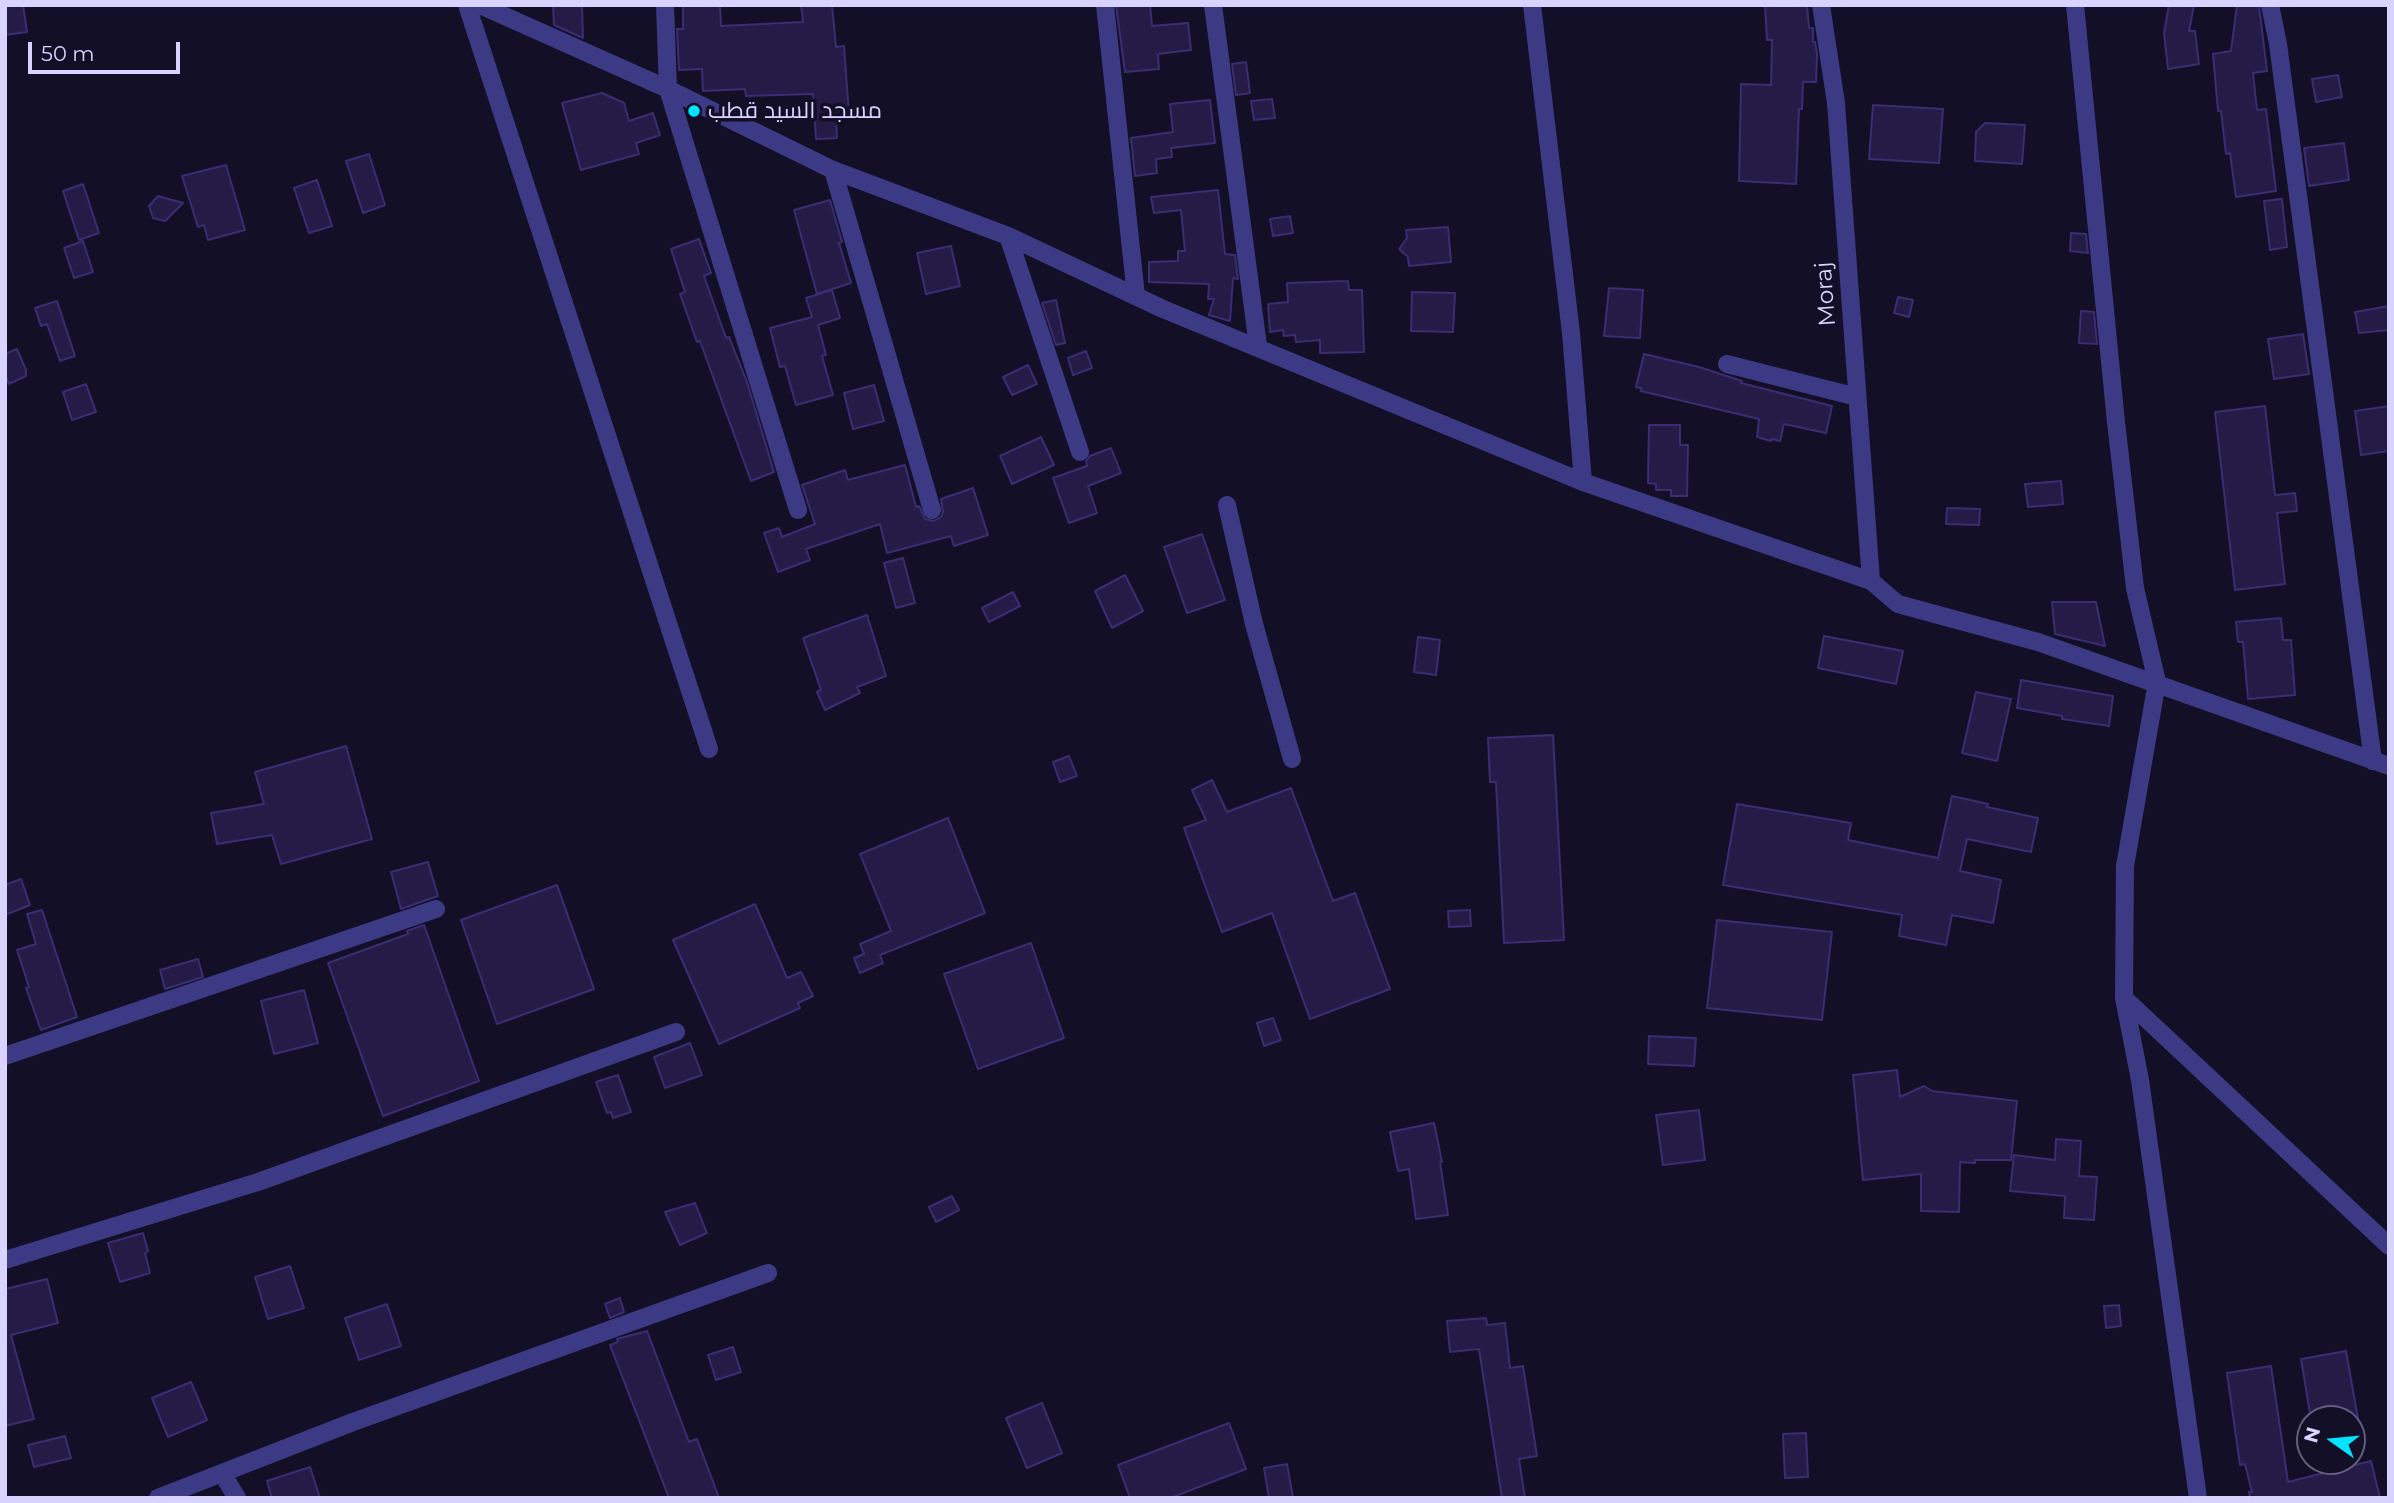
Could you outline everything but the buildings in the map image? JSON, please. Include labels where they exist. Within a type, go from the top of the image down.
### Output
[{"type":"street","points":[[467,5],[709,749]]},
{"type":"street","points":[[480,5],[668,89],[833,170],[1008,236],[1136,296],[1583,482],[1871,581],[1898,604],[2038,642],[2381,763],[2270,5]]},
{"type":"street","points":[[665,5],[668,89],[798,510]]},
{"type":"street","points":[[1105,5],[1136,296]]},
{"type":"street","points":[[1213,5],[1258,346]]},
{"type":"street","points":[[1532,5],[1570,333],[1583,482]]},
{"type":"street","name":"Moraj","points":[[1821,5],[1836,103],[1871,581]]},
{"type":"street","points":[[2076,5],[2116,422],[2136,588],[2157,682],[2125,866],[2124,998],[2140,1080],[2198,1498]]},
{"type":"street","points":[[833,170],[932,510]]},
{"type":"street","points":[[1008,236],[1080,452]]},
{"type":"street","points":[[1727,364],[1857,397]]},
{"type":"street","points":[[1227,505],[1254,624],[1293,759]]},
{"type":"street","points":[[5,1056],[436,909]]},
{"type":"street","points":[[2124,998],[2389,1246]]},
{"type":"street","points":[[5,1260],[258,1182],[676,1032]]},
{"type":"street","points":[[158,1498],[415,1399],[768,1273]]},
{"type":"street","points":[[222,1473],[237,1498]]},
{"type":"place","name":"مسجد السيد قطب","points":[[694,111]]}]
